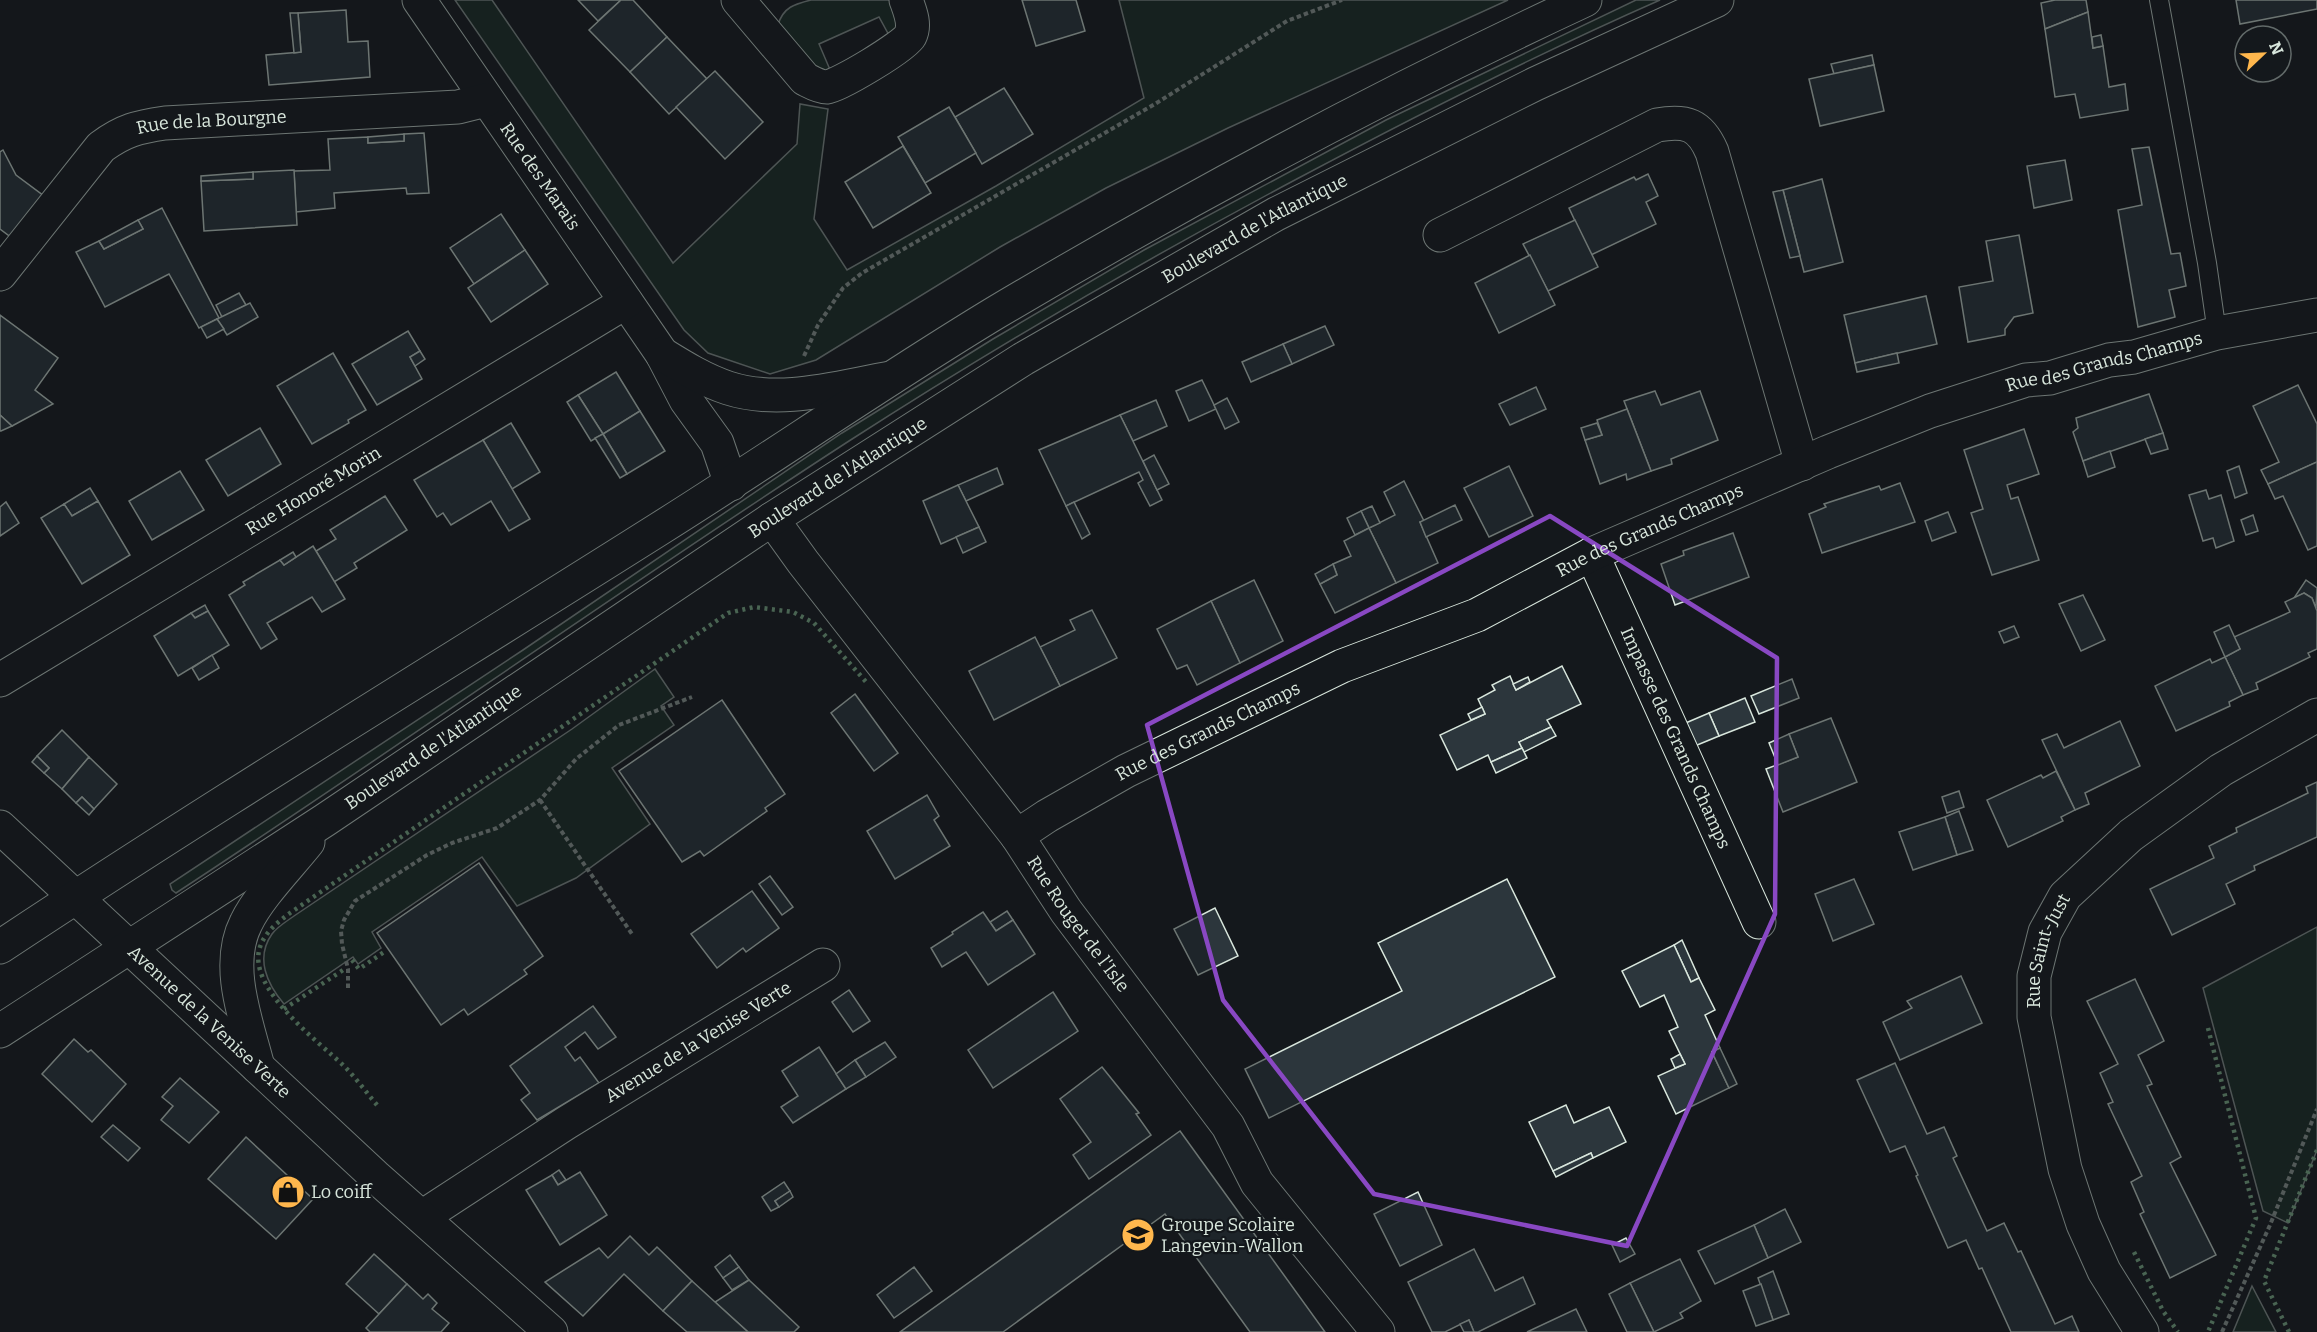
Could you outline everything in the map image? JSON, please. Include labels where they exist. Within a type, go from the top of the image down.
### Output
[{"type":"street","name":"Rue des Marais","points":[[418,0],[662,354],[686,400],[717,443],[730,484]]},
{"type":"street","points":[[754,6],[805,79],[826,87],[838,83],[878,60],[909,38],[913,29],[906,0]]},
{"type":"street","points":[[0,947],[155,845],[730,484],[891,378],[994,314],[1172,211],[1376,102],[1585,0]]},
{"type":"street","name":"Boulevard de l'Atlantique","points":[[0,1031],[325,820],[772,519],[1023,358],[1216,247],[1307,199],[1535,84],[1717,0]]},
{"type":"street","name":"Rue de la Bourgne","points":[[0,274],[101,147],[117,135],[134,128],[165,123],[458,107],[486,100]]},
{"type":"street","points":[[1440,235],[1657,125],[1684,123],[1698,129],[1707,140],[1712,152],[1802,464]]},
{"type":"street","name":"Rue Honoré Morin","points":[[0,680],[626,302]]},
{"type":"street","name":"Rue des Grands Champs","points":[[1017,836],[1047,816],[1126,771],[1342,666],[1478,615],[1592,554],[1930,411],[2026,380],[2050,378],[2109,360],[2134,357],[2217,333],[2317,315]]},
{"type":"street","name":"Rue des Marais","points":[[662,354],[704,379],[727,388],[765,396],[891,378]]},
{"type":"street","name":"Rue Rouget de l'Isle","points":[[772,519],[1017,836],[1066,911],[1228,1126],[1257,1183],[1378,1332]]},
{"type":"street","name":"Impasse des Grands Champs","points":[[1592,554],[1759,922]]},
{"type":"street","name":"Rue Saint-Just","points":[[2142,1332],[2104,1271],[2083,1224],[2065,1169],[2034,1017],[2034,976],[2045,932],[2066,896],[2131,835],[2222,770],[2317,715]]},
{"type":"street","points":[[258,1067],[237,976],[236,954],[239,939],[256,907],[325,820]]},
{"type":"street","name":"Avenue de la Venise Verte","points":[[0,827],[258,1067],[551,1332]]},
{"type":"street","name":"Avenue de la Venise Verte","points":[[422,1217],[566,1123],[824,965]]},
{"type":"lane","points":[[2159,0],[2206,253],[2217,333]]},
{"type":"path","points":[[765,396],[780,377],[796,365],[808,351],[818,325],[843,288],[862,273],[1155,104],[1287,21],[1342,0]]},
{"type":"path","points":[[348,988],[348,969],[341,931],[344,920],[355,901],[427,855],[452,843],[497,828],[540,800],[576,759],[619,725],[692,697]]},
{"type":"path","points":[[540,800],[632,934]]},
{"type":"path","points":[[2222,1332],[2270,1226],[2317,1109]]},
{"type":"highlighted area","points":[[1550,516],[1777,658],[1775,914],[1627,1246],[1374,1194],[1223,1000],[1147,725]]},
{"type":"green space","points":[[455,0],[492,0],[673,263],[797,144],[800,104],[828,109],[814,219],[847,270],[996,186],[1144,98],[1119,0],[1508,0],[1228,128],[1106,188],[1000,247],[816,360],[770,374],[708,353],[684,330]]},
{"type":"green space","points":[[811,0],[897,0],[899,27],[890,37],[879,17],[819,44],[831,72],[822,75],[778,25],[786,10]]},
{"type":"green space","points":[[1636,0],[1660,0],[1567,42],[1383,133],[1124,274],[1013,339],[764,497],[176,893],[172,890],[170,884],[523,650],[842,433],[993,339],[1144,250],[1386,120]]},
{"type":"green space","points":[[655,669],[674,697],[661,706],[674,725],[612,768],[650,824],[576,878],[517,906],[482,857],[372,932],[381,948],[358,964],[353,957],[284,1004],[268,979],[264,961],[267,943],[277,929],[572,729]]},
{"type":"green space","points":[[2317,927],[2317,1150],[2288,1223],[2263,1211],[2203,988]]},
{"type":"green space","points":[[2252,1286],[2276,1332],[2233,1332]]},
{"type":"building","points":[[578,0],[621,0],[598,21]]},
{"type":"building","points":[[621,0],[633,0],[667,37],[630,72],[589,30]]},
{"type":"building","points":[[1022,0],[1076,0],[1085,31],[1036,46]]},
{"type":"building","points":[[2055,0],[2086,0],[2088,12],[2045,29],[2041,3]]},
{"type":"building","points":[[2236,0],[2317,0],[2317,9],[2240,24]]},
{"type":"building","points":[[346,10],[348,42],[368,41],[370,77],[269,85],[266,55],[301,52],[298,13]]},
{"type":"building","points":[[2088,12],[2093,48],[2103,46],[2109,87],[2125,84],[2128,110],[2080,118],[2075,94],[2055,97],[2045,29]]},
{"type":"building","points":[[290,13],[298,13],[301,52],[294,53]]},
{"type":"building","points":[[2101,35],[2103,46],[2093,48],[2092,37]]},
{"type":"building","points":[[667,37],[707,79],[669,114],[630,72]]},
{"type":"building","points":[[1872,55],[1874,65],[1834,74],[1831,64]]},
{"type":"building","points":[[1874,65],[1884,111],[1820,126],[1809,79]]},
{"type":"building","points":[[715,71],[763,122],[725,159],[676,107]]},
{"type":"building","points":[[1004,88],[1033,134],[982,164],[955,117]]},
{"type":"building","points":[[949,107],[976,153],[925,183],[898,137]]},
{"type":"building","points":[[424,133],[429,193],[407,194],[406,188],[334,193],[335,208],[296,212],[294,171],[330,170],[328,139],[368,137],[368,143],[404,141],[404,134]]},
{"type":"building","points":[[404,134],[404,141],[368,143],[368,137]]},
{"type":"building","points":[[903,146],[931,193],[873,228],[845,182]]},
{"type":"building","points":[[2149,147],[2171,254],[2180,253],[2186,286],[2169,290],[2175,317],[2138,327],[2118,210],[2142,205],[2132,149]]},
{"type":"building","points":[[3,150],[16,175],[44,196],[12,238],[0,229],[0,152]]},
{"type":"building","points":[[2065,160],[2072,200],[2034,208],[2027,166]]},
{"type":"building","points":[[294,170],[297,225],[204,231],[201,181],[253,179],[253,172]]},
{"type":"building","points":[[253,172],[253,179],[201,181],[201,176]]},
{"type":"building","points":[[1648,174],[1658,196],[1646,202],[1656,224],[1591,255],[1569,208],[1634,177],[1636,180]]},
{"type":"building","points":[[1822,179],[1843,262],[1804,272],[1783,190]]},
{"type":"building","points":[[1783,190],[1800,256],[1790,258],[1773,192]]},
{"type":"building","points":[[162,208],[219,318],[199,328],[169,274],[105,307],[76,252],[99,241],[104,249],[143,229],[138,220]]},
{"type":"building","points":[[501,214],[525,250],[474,284],[450,248]]},
{"type":"building","points":[[138,220],[143,229],[104,249],[99,241]]},
{"type":"building","points":[[1575,220],[1598,267],[1548,291],[1523,244]]},
{"type":"building","points":[[2019,235],[2033,313],[2014,317],[2005,329],[2005,335],[1968,342],[1959,287],[1993,281],[1986,241]]},
{"type":"building","points":[[525,250],[548,284],[491,322],[468,288]]},
{"type":"building","points":[[1530,255],[1555,305],[1499,333],[1475,283]]},
{"type":"building","points":[[239,293],[246,305],[222,317],[216,305]]},
{"type":"building","points":[[1926,296],[1937,344],[1855,363],[1844,315]]},
{"type":"building","points":[[250,303],[258,317],[227,335],[217,319]]},
{"type":"building","points":[[0,315],[58,358],[35,390],[53,404],[12,426],[0,415]]},
{"type":"building","points":[[217,319],[224,329],[207,338],[201,327]]},
{"type":"building","points":[[1325,326],[1334,345],[1292,364],[1283,344]]},
{"type":"building","points":[[408,331],[420,351],[410,357],[422,379],[377,405],[352,364]]},
{"type":"building","points":[[1283,344],[1292,364],[1251,382],[1242,362]]},
{"type":"building","points":[[420,351],[425,359],[415,366],[410,357]]},
{"type":"building","points":[[333,353],[366,410],[348,420],[349,423],[312,444],[277,386]]},
{"type":"building","points":[[1897,353],[1899,363],[1857,372],[1855,363]]},
{"type":"building","points":[[616,372],[640,411],[603,434],[578,395]]},
{"type":"building","points":[[1202,380],[1216,409],[1189,421],[1176,391]]},
{"type":"building","points":[[2298,385],[2317,424],[2317,462],[2268,484],[2261,470],[2279,462],[2253,406]]},
{"type":"building","points":[[1536,387],[1546,409],[1510,425],[1499,404]]},
{"type":"building","points":[[1655,391],[1661,405],[1700,391],[1718,440],[1671,459],[1672,464],[1651,471],[1624,401]]},
{"type":"building","points":[[2149,394],[2163,433],[2083,461],[2073,432],[2078,428],[2076,418]]},
{"type":"building","points":[[578,395],[603,434],[591,441],[567,402]]},
{"type":"building","points":[[1227,398],[1239,422],[1225,429],[1214,405]]},
{"type":"building","points":[[1156,400],[1167,426],[1133,441],[1120,415]]},
{"type":"building","points":[[1627,409],[1651,471],[1627,480],[1626,474],[1600,484],[1585,440],[1602,435],[1597,420]]},
{"type":"building","points":[[640,411],[665,451],[627,474],[603,434]]},
{"type":"building","points":[[0,415],[12,426],[0,431]]},
{"type":"building","points":[[1120,415],[1162,500],[1150,506],[1138,483],[1143,480],[1139,472],[1066,506],[1039,450]]},
{"type":"building","points":[[511,423],[540,472],[512,489],[483,440]]},
{"type":"building","points":[[1597,423],[1602,435],[1585,440],[1581,428]]},
{"type":"building","points":[[260,428],[281,464],[228,496],[206,460]]},
{"type":"building","points":[[2024,429],[2039,474],[2007,485],[2011,499],[2018,497],[2039,560],[1992,575],[1971,513],[1983,509],[1964,450]]},
{"type":"building","points":[[2163,433],[2168,449],[2151,454],[2145,439]]},
{"type":"building","points":[[603,434],[627,474],[620,478],[595,438]]},
{"type":"building","points":[[483,440],[530,519],[509,531],[491,501],[451,525],[443,513],[437,517],[414,480]]},
{"type":"building","points":[[2110,451],[2115,467],[2088,477],[2083,461]]},
{"type":"building","points":[[1154,455],[1169,484],[1157,490],[1143,461]]},
{"type":"building","points":[[2317,462],[2317,546],[2308,550],[2283,496],[2275,499],[2268,484]]},
{"type":"building","points":[[1509,466],[1533,516],[1489,537],[1464,488]]},
{"type":"building","points":[[2239,466],[2247,493],[2235,498],[2227,471]]},
{"type":"building","points":[[997,468],[1003,484],[966,501],[958,485]]},
{"type":"building","points":[[180,471],[204,510],[152,540],[129,501]]},
{"type":"building","points":[[1404,481],[1424,521],[1420,522],[1438,563],[1396,583],[1369,528],[1395,515],[1384,492]]},
{"type":"building","points":[[1900,483],[1915,522],[1822,553],[1809,514],[1826,507],[1824,504],[1879,486],[1881,490]]},
{"type":"building","points":[[958,485],[979,527],[941,544],[923,501]]},
{"type":"building","points":[[90,488],[98,501],[72,516],[64,504]]},
{"type":"building","points":[[2206,490],[2209,499],[2221,495],[2234,541],[2216,548],[2213,538],[2203,541],[2189,495]]},
{"type":"building","points":[[385,496],[407,530],[354,563],[357,568],[334,582],[316,551],[336,539],[330,530]]},
{"type":"building","points":[[98,501],[130,555],[82,584],[41,518],[64,504],[72,516]]},
{"type":"building","points":[[6,502],[19,523],[0,536],[0,507]]},
{"type":"building","points":[[1074,502],[1090,534],[1082,539],[1066,506]]},
{"type":"building","points":[[1455,505],[1462,520],[1426,537],[1420,522]]},
{"type":"building","points":[[1372,506],[1380,523],[1369,528],[1361,511]]},
{"type":"building","points":[[1361,511],[1369,528],[1355,535],[1347,518]]},
{"type":"building","points":[[1948,512],[1956,532],[1932,541],[1925,521]]},
{"type":"building","points":[[2253,515],[2258,531],[2246,535],[2241,520]]},
{"type":"building","points":[[979,527],[986,542],[963,553],[956,537]]},
{"type":"building","points":[[1369,528],[1396,583],[1335,613],[1320,584],[1337,575],[1333,564],[1351,556],[1344,541]]},
{"type":"building","points":[[1733,533],[1749,577],[1675,605],[1661,564],[1684,555],[1683,551]]},
{"type":"building","points":[[313,546],[345,599],[322,612],[312,597],[267,623],[277,639],[261,649],[229,595],[245,585],[243,582],[280,560],[284,565]]},
{"type":"building","points":[[293,552],[296,557],[284,565],[280,560]]},
{"type":"building","points":[[1333,564],[1337,575],[1320,584],[1315,574]]},
{"type":"building","points":[[1254,580],[1283,641],[1240,663],[1211,601]]},
{"type":"building","points":[[2306,580],[2317,588],[2316,608],[2312,598],[2304,593],[2294,598]]},
{"type":"building","points":[[2304,593],[2312,598],[2317,611],[2317,649],[2308,653],[2310,657],[2256,683],[2258,689],[2243,695],[2225,657],[2240,649],[2234,637],[2290,612],[2285,602]]},
{"type":"building","points":[[2083,595],[2105,640],[2081,651],[2059,604]]},
{"type":"building","points":[[1211,601],[1240,663],[1197,685],[1187,665],[1177,669],[1157,629]]},
{"type":"building","points":[[205,605],[208,611],[195,618],[191,613]]},
{"type":"building","points":[[1092,610],[1117,658],[1060,686],[1040,647],[1075,630],[1070,620]]},
{"type":"building","points":[[208,611],[229,645],[178,676],[154,636],[191,613],[195,618]]},
{"type":"building","points":[[2229,625],[2240,649],[2225,657],[2214,632]]},
{"type":"building","points":[[2014,626],[2019,637],[2004,643],[1999,632]]},
{"type":"building","points":[[1035,637],[1060,686],[994,720],[969,671]]},
{"type":"building","points":[[212,655],[219,668],[199,680],[192,668]]},
{"type":"building","points":[[2225,657],[2243,695],[2229,702],[2230,706],[2176,731],[2155,686],[2210,659],[2212,663]]},
{"type":"building","points":[[1562,666],[1581,704],[1547,720],[1551,727],[1519,742],[1522,748],[1491,762],[1488,755],[1457,770],[1440,735],[1485,714],[1478,699],[1495,690],[1492,685],[1510,676],[1516,690]]},
{"type":"building","points":[[1528,677],[1530,682],[1516,690],[1513,684]]},
{"type":"building","points":[[1792,679],[1799,698],[1759,714],[1751,696]]},
{"type":"building","points":[[855,694],[898,753],[874,771],[831,713]]},
{"type":"building","points":[[1745,698],[1755,722],[1719,736],[1709,713]]},
{"type":"building","points":[[722,700],[785,794],[765,808],[767,811],[704,856],[700,851],[682,862],[619,771]]},
{"type":"building","points":[[1482,707],[1485,714],[1471,720],[1468,714]]},
{"type":"building","points":[[1709,713],[1719,736],[1690,748],[1681,725]]},
{"type":"building","points":[[1831,718],[1857,782],[1783,812],[1766,769],[1798,757],[1789,734]]},
{"type":"building","points":[[2120,721],[2140,766],[2085,793],[2089,804],[2075,810],[2042,740],[2057,734],[2064,748]]},
{"type":"building","points":[[1551,727],[1556,736],[1524,752],[1519,742]]},
{"type":"building","points":[[62,730],[89,757],[62,789],[44,773],[49,768],[37,756]]},
{"type":"building","points":[[1789,734],[1798,757],[1778,765],[1769,743]]},
{"type":"building","points":[[1522,748],[1527,758],[1496,773],[1491,762]]},
{"type":"building","points":[[37,756],[49,768],[44,773],[32,762]]},
{"type":"building","points":[[89,757],[117,784],[94,809],[82,797],[76,803],[62,789]]},
{"type":"building","points":[[2056,771],[2075,810],[2061,817],[2063,821],[2008,847],[1987,800],[2041,775],[2043,778]]},
{"type":"building","points":[[2317,782],[2317,837],[2254,866],[2255,870],[2226,884],[2235,904],[2172,935],[2150,889],[2214,858],[2209,846],[2237,832],[2236,828],[2308,793],[2306,787]]},
{"type":"building","points":[[1959,791],[1964,807],[1947,813],[1942,797]]},
{"type":"building","points":[[927,795],[939,816],[934,820],[950,846],[895,879],[867,831]]},
{"type":"building","points":[[82,797],[94,809],[89,815],[76,803]]},
{"type":"building","points":[[1959,811],[1973,850],[1957,855],[1945,817]]},
{"type":"building","points":[[1945,817],[1957,855],[1913,870],[1899,832]]},
{"type":"building","points":[[479,863],[543,956],[524,970],[527,974],[468,1015],[464,1009],[441,1025],[377,933]]},
{"type":"building","points":[[770,876],[793,907],[782,915],[759,884]]},
{"type":"building","points":[[1507,879],[1555,977],[1269,1118],[1245,1069],[1402,991],[1378,943]]},
{"type":"building","points":[[1854,879],[1874,924],[1833,941],[1815,894]]},
{"type":"building","points":[[752,891],[779,928],[746,952],[743,948],[717,968],[691,934]]},
{"type":"building","points":[[1215,908],[1238,956],[1198,975],[1174,929]]},
{"type":"building","points":[[1007,911],[1013,920],[996,931],[990,922]]},
{"type":"building","points":[[983,912],[996,931],[1013,920],[1035,954],[988,985],[966,952],[942,967],[931,948]]},
{"type":"building","points":[[1682,940],[1699,978],[1691,982],[1674,945]]},
{"type":"building","points":[[1674,945],[1691,982],[1699,978],[1715,1010],[1705,1015],[1720,1048],[1712,1052],[1729,1088],[1676,1114],[1658,1076],[1685,1064],[1669,1031],[1678,1027],[1664,995],[1640,1007],[1622,971]]},
{"type":"building","points":[[1961,976],[1982,1023],[1900,1060],[1883,1022],[1912,1008],[1907,1001]]},
{"type":"building","points":[[2135,979],[2164,1041],[2138,1055],[2152,1084],[2147,1086],[2181,1157],[2170,1163],[2216,1255],[2170,1278],[2140,1214],[2144,1212],[2131,1182],[2142,1176],[2108,1104],[2113,1102],[2100,1073],[2118,1064],[2087,1001]]},
{"type":"building","points":[[849,990],[870,1021],[853,1032],[832,1002]]},
{"type":"building","points":[[1053,992],[1078,1031],[993,1088],[968,1050]]},
{"type":"building","points":[[593,1006],[616,1037],[598,1049],[585,1032],[565,1047],[575,1061],[580,1057],[599,1083],[537,1120],[521,1100],[530,1093],[510,1066]]},
{"type":"building","points":[[74,1039],[88,1052],[91,1050],[126,1084],[92,1122],[42,1074]]},
{"type":"building","points":[[885,1042],[896,1057],[866,1077],[855,1060]]},
{"type":"building","points":[[819,1047],[846,1089],[793,1123],[781,1107],[798,1096],[782,1071]]},
{"type":"building","points":[[1720,1048],[1737,1084],[1729,1088],[1712,1052]]},
{"type":"building","points":[[1680,1054],[1685,1064],[1675,1068],[1671,1059]]},
{"type":"building","points":[[855,1060],[866,1077],[846,1089],[836,1074]]},
{"type":"building","points":[[1895,1063],[1927,1134],[1944,1127],[1957,1156],[1953,1158],[1987,1231],[2004,1223],[2018,1252],[2021,1251],[2055,1324],[2072,1316],[2079,1332],[2011,1332],[1982,1268],[1979,1269],[1966,1240],[1948,1248],[1905,1146],[1890,1152],[1857,1080]]},
{"type":"building","points":[[1102,1067],[1139,1113],[1136,1114],[1151,1135],[1089,1179],[1073,1155],[1091,1142],[1060,1099]]},
{"type":"building","points":[[180,1078],[219,1112],[189,1143],[161,1120],[173,1106],[162,1097]]},
{"type":"building","points":[[1566,1105],[1574,1123],[1609,1107],[1626,1142],[1593,1158],[1591,1153],[1553,1171],[1529,1122]]},
{"type":"building","points":[[113,1125],[140,1148],[128,1161],[101,1137]]},
{"type":"building","points":[[1180,1131],[1325,1332],[1250,1332],[1165,1214],[1003,1332],[900,1332]]},
{"type":"building","points":[[246,1137],[313,1199],[276,1239],[208,1179]]},
{"type":"building","points":[[1591,1153],[1593,1158],[1556,1177],[1553,1171]]},
{"type":"building","points":[[559,1170],[566,1180],[558,1185],[552,1175]]},
{"type":"building","points":[[580,1172],[607,1215],[560,1245],[526,1190],[552,1175],[558,1185]]},
{"type":"building","points":[[784,1182],[790,1191],[775,1201],[779,1207],[771,1211],[762,1197]]},
{"type":"building","points":[[790,1191],[793,1197],[779,1207],[775,1201]]},
{"type":"building","points":[[1418,1192],[1442,1245],[1400,1266],[1374,1214]]},
{"type":"building","points":[[1785,1209],[1801,1242],[1768,1258],[1754,1225]]},
{"type":"building","points":[[1754,1225],[1768,1258],[1715,1284],[1698,1251]]},
{"type":"building","points":[[630,1236],[649,1255],[657,1247],[692,1281],[663,1311],[624,1274],[583,1316],[545,1282],[599,1248],[608,1258]]},
{"type":"building","points":[[1626,1238],[1635,1254],[1620,1262],[1612,1245]]},
{"type":"building","points":[[1474,1249],[1495,1291],[1523,1277],[1535,1304],[1478,1332],[1474,1332],[1469,1320],[1445,1332],[1432,1332],[1408,1282]]},
{"type":"building","points":[[374,1254],[407,1284],[379,1314],[346,1284]]},
{"type":"building","points":[[730,1255],[739,1267],[723,1278],[715,1267]]},
{"type":"building","points":[[1680,1259],[1701,1301],[1680,1313],[1683,1318],[1654,1332],[1630,1283]]},
{"type":"building","points":[[739,1267],[749,1280],[732,1290],[723,1278]]},
{"type":"building","points":[[914,1267],[932,1291],[894,1318],[877,1295]]},
{"type":"building","points":[[1773,1271],[1789,1314],[1773,1320],[1758,1278]]},
{"type":"building","points":[[749,1280],[799,1327],[794,1332],[748,1332],[715,1302]]},
{"type":"building","points":[[692,1281],[748,1332],[687,1332],[663,1311]]},
{"type":"building","points":[[1630,1283],[1654,1332],[1627,1332],[1609,1294]]},
{"type":"building","points":[[407,1284],[423,1299],[428,1294],[437,1303],[432,1309],[449,1323],[441,1332],[370,1332],[366,1328]]},
{"type":"building","points":[[1761,1284],[1773,1320],[1756,1326],[1743,1291]]},
{"type":"building","points":[[1576,1309],[1587,1332],[1527,1332]]},
{"type":"building","points":[[1469,1320],[1474,1332],[1464,1332],[1460,1324]]},
{"type":"hedge","points":[[377,1105],[344,1066],[287,1012],[264,979],[259,963],[260,947],[265,937],[277,924],[728,613],[754,607],[793,612],[814,623],[867,683]]},
{"type":"hedge","points":[[352,960],[359,969],[384,952]]},
{"type":"hedge","points":[[284,1009],[343,970]]},
{"type":"hedge","points":[[2208,1028],[2256,1218],[2208,1332]]},
{"type":"hedge","points":[[2289,1332],[2264,1281],[2317,1150]]},
{"type":"hedge","points":[[2134,1252],[2163,1311],[2178,1332]]},
{"type":"place","name":"Lo coiff","points":[[288,1192]]},
{"type":"place","name":"Groupe Scolaire Langevin-Wallon","points":[[1138,1235]]}]
